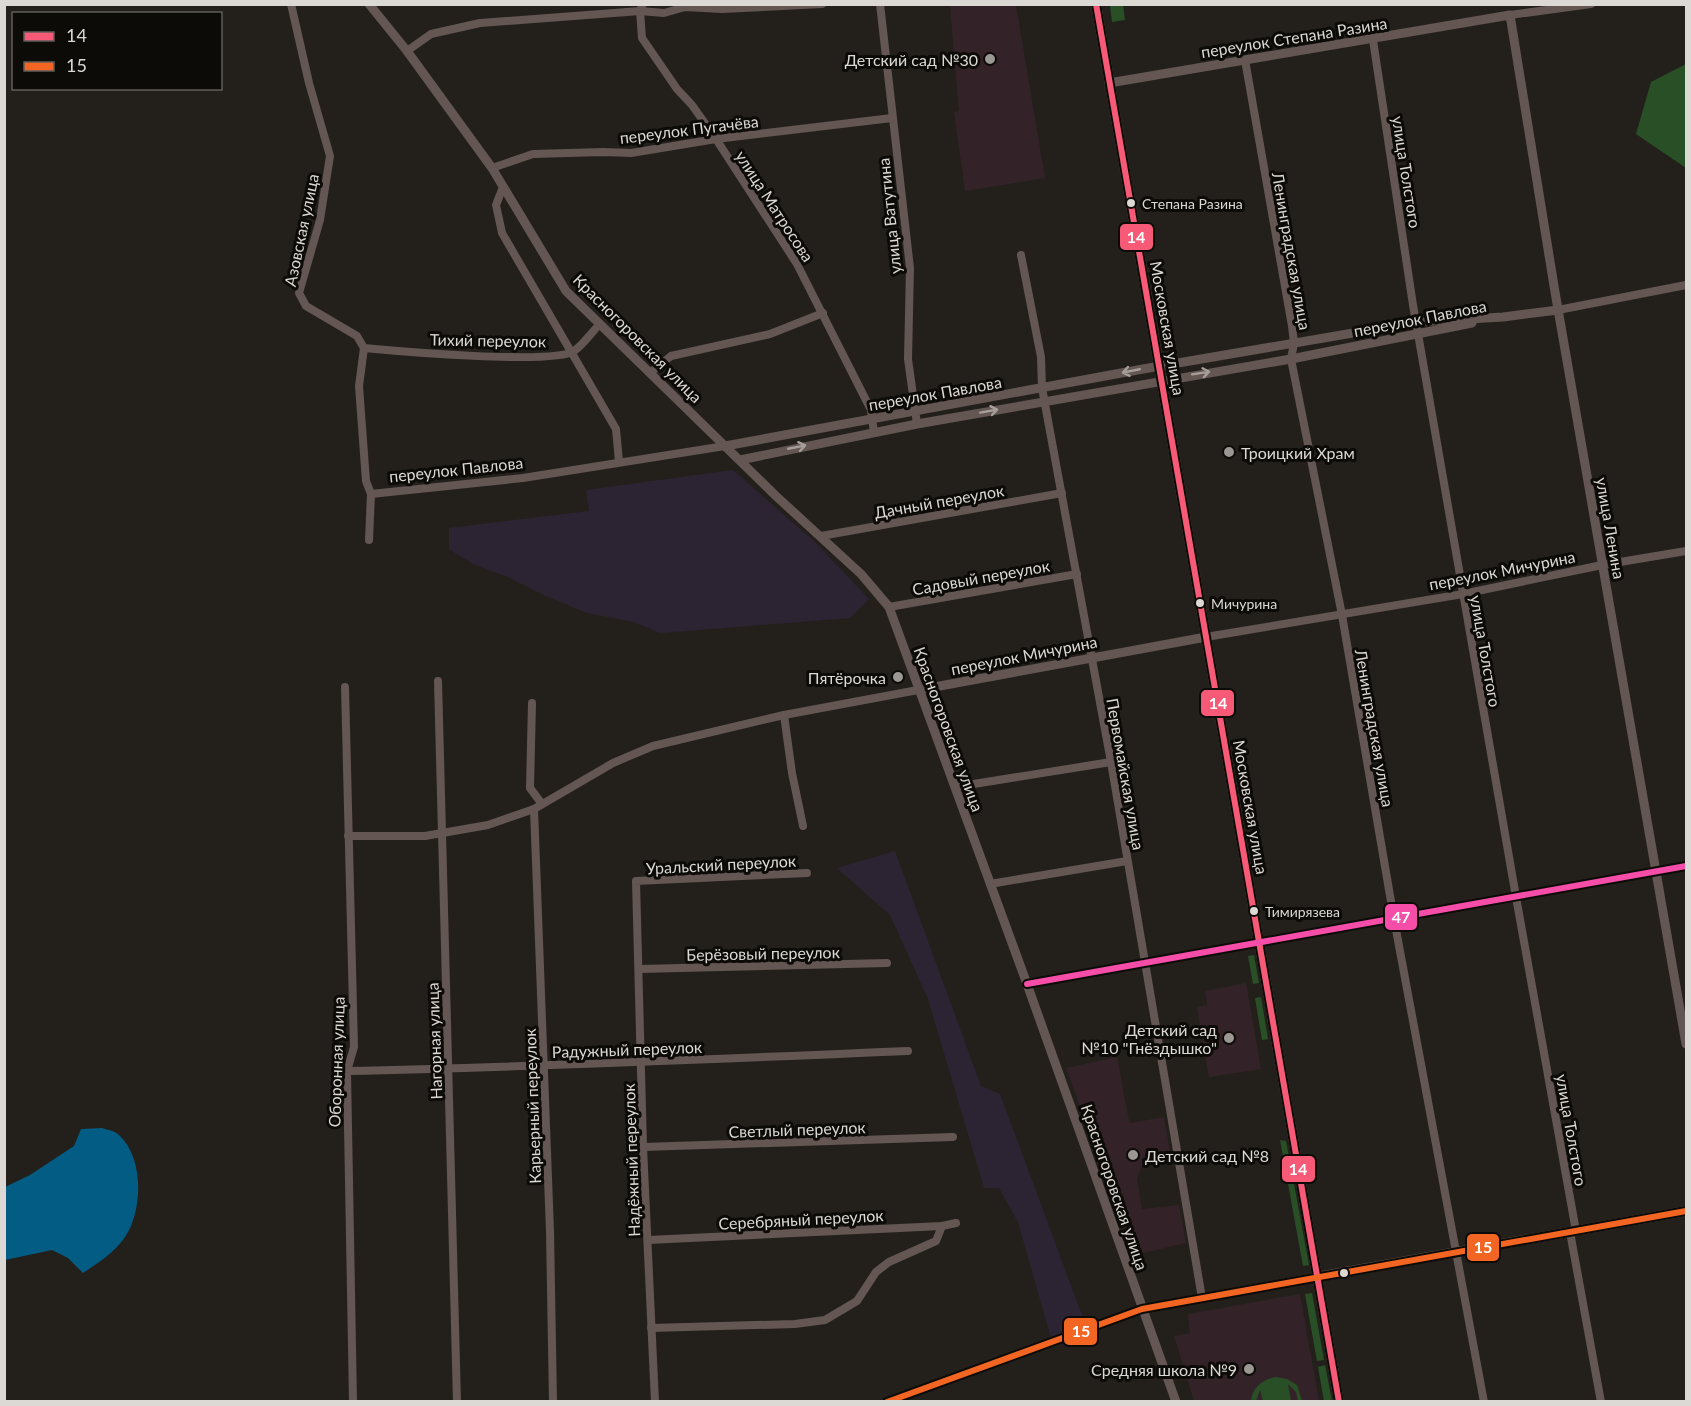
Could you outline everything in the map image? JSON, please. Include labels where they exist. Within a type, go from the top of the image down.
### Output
[{"type":"main road","name":"Московская улица","points":[[1096,4],[1340,1401]]},
{"type":"main road","points":[[1317,1277],[1686,1211]]},
{"type":"street","name":"Азовская улица","points":[[291,4],[309,83],[330,156],[320,220],[299,293],[306,306],[357,336],[364,348]]},
{"type":"street","points":[[407,51],[430,34],[480,23],[641,8],[664,12],[685,7],[722,9],[822,4]]},
{"type":"street","name":"улица Ватутина","points":[[880,4],[910,268],[908,358],[917,424]]},
{"type":"street","name":"переулок Степана Разина","points":[[1108,83],[1373,40],[1510,15],[1591,4]]},
{"type":"street","name":"Красногоровская улица","points":[[373,6],[492,168],[566,291],[861,574],[889,607],[1176,1401]]},
{"type":"street","name":"улица Матросова","points":[[641,8],[642,38],[677,89],[692,105],[716,139],[798,264],[871,410],[874,433]]},
{"type":"street","name":"улица Ленина","points":[[1510,15],[1558,310],[1686,1044]]},
{"type":"street","name":"улица Толстого","points":[[1373,40],[1419,334],[1601,1401]]},
{"type":"street","name":"Ленинградская улица","points":[[1245,60],[1294,343],[1291,358],[1342,615],[1394,919],[1484,1401]]},
{"type":"street","name":"переулок Пугачёва","points":[[492,168],[533,154],[632,153],[716,139],[892,118]]},
{"type":"street","points":[[503,188],[496,205],[502,233],[616,429],[619,462]]},
{"type":"street","name":"Первомайская улица","points":[[1021,255],[1041,357],[1042,388],[1111,762],[1202,1298]]},
{"type":"street","name":"переулок Павлова","points":[[371,494],[523,478],[725,446],[1158,366],[1417,322],[1503,317],[1558,310],[1686,285]]},
{"type":"street","points":[[650,373],[671,356],[770,334],[823,313]]},
{"type":"street","name":"переулок Павлова","points":[[740,460],[917,424],[1291,358],[1503,317]]},
{"type":"street","points":[[573,353],[599,325]]},
{"type":"street","name":"Тихий переулок","points":[[364,348],[537,357],[573,353]]},
{"type":"street","points":[[364,348],[359,386],[361,437],[366,481],[371,494],[369,540]]},
{"type":"street","name":"Дачный переулок","points":[[820,536],[1062,493]]},
{"type":"street","name":"переулок Мичурина","points":[[348,836],[425,836],[488,825],[534,809],[613,763],[653,746],[784,714],[1091,657],[1463,594],[1602,565],[1686,551]]},
{"type":"street","name":"Садовый переулок","points":[[889,607],[1077,574]]},
{"type":"street","name":"Нагорная улица","points":[[438,681],[457,1401]]},
{"type":"street","name":"Оборонная улица","points":[[345,687],[354,1047],[346,1071],[353,1401]]},
{"type":"street","points":[[532,704],[530,788],[542,804]]},
{"type":"street","points":[[784,714],[792,773],[803,826]]},
{"type":"street","points":[[955,787],[1111,762]]},
{"type":"street","name":"Карьерный переулок","points":[[534,809],[550,1243],[553,1401]]},
{"type":"street","points":[[990,884],[1127,861]]},
{"type":"street","points":[[1027,984],[1686,866]]},
{"type":"street","name":"Уральский переулок","points":[[636,881],[807,873]]},
{"type":"street","name":"Надёжный переулок","points":[[636,881],[643,1147],[655,1401]]},
{"type":"street","name":"Берёзовый переулок","points":[[639,969],[887,963]]},
{"type":"street","name":"Радужный переулок","points":[[346,1071],[544,1066],[908,1051]]},
{"type":"street","name":"Светлый переулок","points":[[643,1147],[953,1137]]},
{"type":"street","name":"Серебряный переулок","points":[[648,1240],[942,1226],[956,1223]]},
{"type":"street","points":[[651,1328],[795,1324],[825,1320],[857,1301],[876,1272],[888,1262],[936,1241],[942,1226]]},
{"type":"street","points":[[887,1401],[1142,1309],[1317,1277]]},
{"type":"shaded area","name":"Детский сад №30","points":[[962,4],[1016,5],[1045,178],[965,191],[954,112],[959,111],[950,6]]},
{"type":"shaded area","points":[[733,470],[815,542],[869,599],[850,618],[660,633],[634,622],[587,613],[473,564],[449,549],[449,528],[589,511],[586,490]]},
{"type":"shaded area","points":[[895,851],[981,1086],[1000,1094],[1086,1326],[1051,1338],[1018,1222],[999,1188],[984,1188],[928,999],[890,915],[837,868]]},
{"type":"shaded area","name":"Детский сад №10 \"Гнёздышко\"","points":[[1246,983],[1261,1069],[1209,1077],[1197,1007],[1207,1005],[1205,991]]},
{"type":"shaded area","name":"Детский сад №8","points":[[1117,1057],[1129,1121],[1131,1123],[1164,1117],[1170,1152],[1166,1159],[1143,1163],[1137,1179],[1142,1209],[1179,1205],[1186,1243],[1134,1255],[1066,1068]]},
{"type":"shaded area","name":"Средняя школа №9","points":[[1300,1294],[1319,1401],[1194,1401],[1174,1336],[1190,1333],[1188,1314]]},
{"type":"green space","points":[[1110,5],[1123,5],[1125,20],[1112,22]]},
{"type":"green space","points":[[1686,64],[1686,168],[1636,134],[1651,82]]},
{"type":"green space","points":[[1254,955],[1259,983],[1253,984],[1248,956]]},
{"type":"green space","points":[[1261,997],[1268,1039],[1262,1040],[1255,998]]},
{"type":"green space","points":[[1280,1140],[1286,1141],[1309,1265],[1303,1266]]},
{"type":"green space","points":[[1312,1293],[1324,1360],[1317,1361],[1305,1294]]},
{"type":"green space","points":[[1325,1365],[1332,1401],[1324,1401],[1318,1367]]},
{"type":"green space","points":[[1275,1377],[1287,1379],[1297,1385],[1302,1401],[1298,1401],[1296,1392],[1288,1384],[1291,1401],[1263,1401],[1260,1390],[1256,1401],[1251,1401],[1258,1385]]},
{"type":"water","points":[[102,1128],[117,1134],[127,1145],[137,1170],[138,1199],[135,1213],[131,1226],[121,1243],[83,1273],[68,1258],[52,1250],[5,1260],[5,1187],[30,1175],[74,1146],[81,1129]]},
{"type":"transit line","name":"14","points":[[1096,4],[1339,1402]]},
{"type":"transit line","name":"47","points":[[1027,984],[1686,866]]},
{"type":"transit line","name":"15","points":[[887,1402],[1142,1309],[1686,1211]]},
{"type":"place","name":"Детский сад №30","points":[[990,59]]},
{"type":"place","name":"Степана Разина","points":[[1131,203]]},
{"type":"place","name":"Троицкий Храм","points":[[1229,452]]},
{"type":"place","name":"Мичурина","points":[[1200,603]]},
{"type":"place","name":"Пятёрочка","points":[[898,677]]},
{"type":"place","name":"Тимирязева","points":[[1254,911]]},
{"type":"place","name":"Детский сад №10 \"Гнёздышко\"","points":[[1229,1038]]},
{"type":"place","name":"Детский сад №8","points":[[1133,1155]]},
{"type":"place","name":"Средняя школа №9","points":[[1249,1369]]}]
